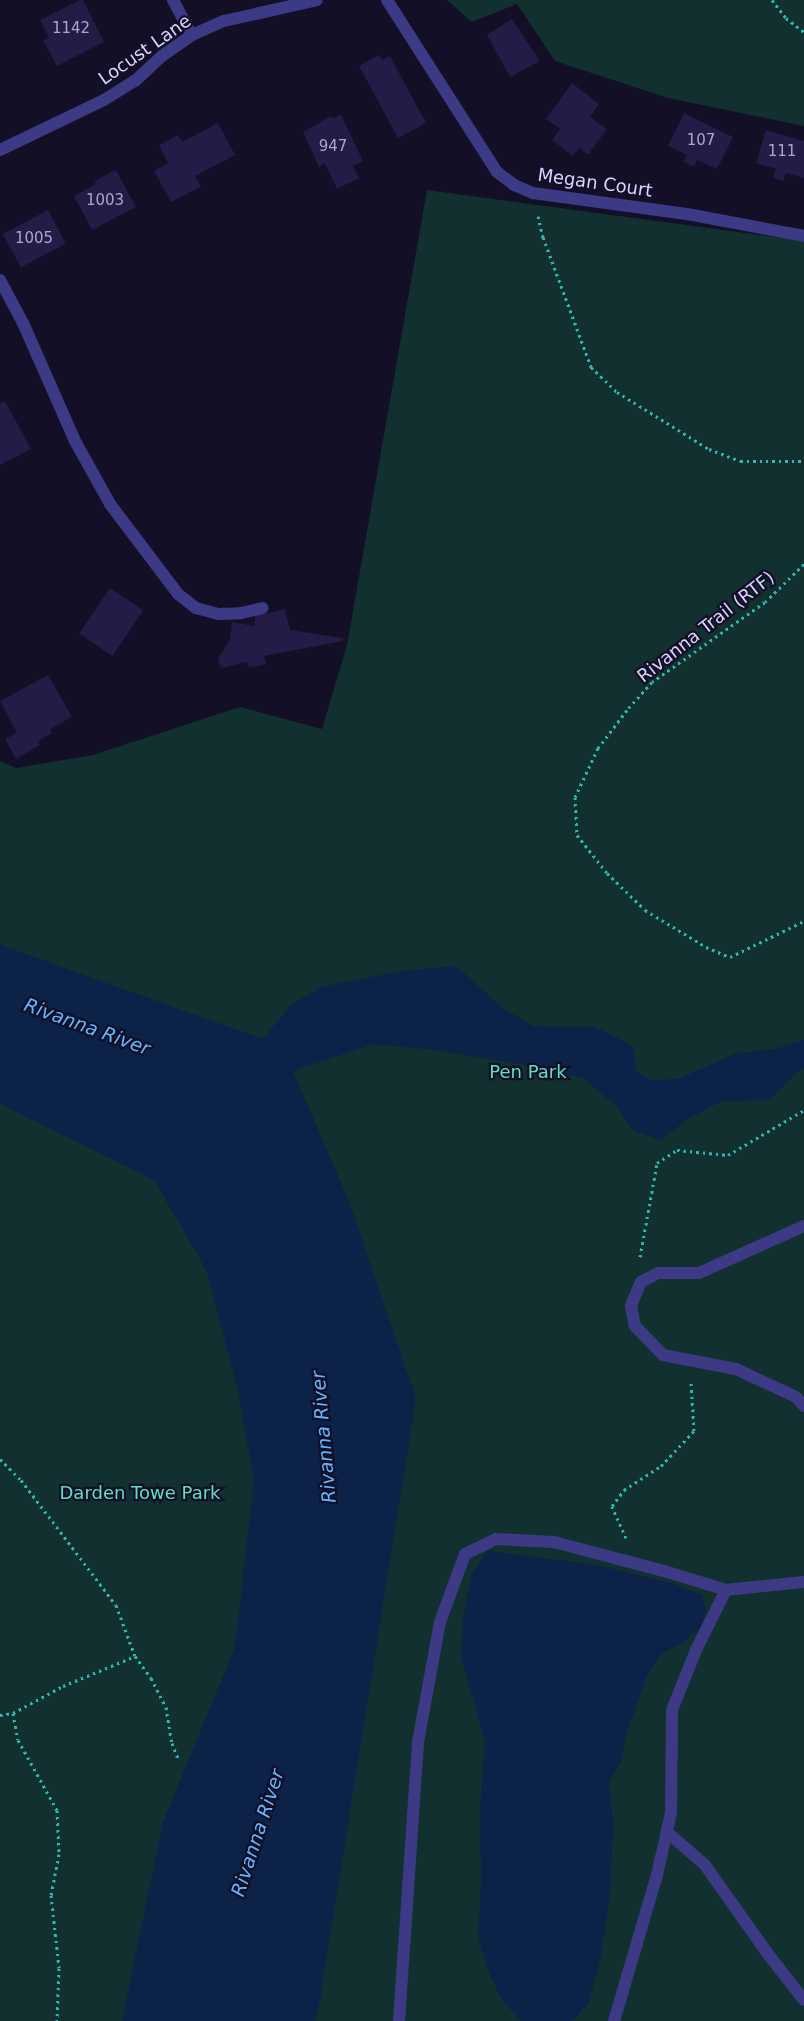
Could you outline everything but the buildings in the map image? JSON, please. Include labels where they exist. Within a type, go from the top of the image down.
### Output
[{"type":"street","points":[[173,0],[192,35]]},
{"type":"street","name":"Locust Lane","points":[[0,150],[104,100],[135,81],[162,56],[192,35],[224,21],[317,0]]},
{"type":"street","name":"Megan Court","points":[[388,0],[497,172],[514,185],[533,193],[687,214],[804,236]]},
{"type":"street","points":[[0,280],[23,323],[75,441],[106,496],[126,528],[178,594],[196,608],[218,614],[241,613],[262,608]]},
{"type":"street","points":[[804,1226],[699,1273],[658,1272],[641,1282],[630,1306],[635,1326],[663,1355],[736,1370],[796,1397],[804,1406]]},
{"type":"street","points":[[399,2021],[418,1742],[440,1622],[465,1554],[496,1539],[554,1542],[664,1570],[726,1590],[804,1582]]},
{"type":"street","points":[[614,2021],[657,1875],[671,1813],[672,1710],[696,1650],[726,1590]]},
{"type":"street","points":[[667,1832],[705,1865],[768,1954],[804,2000]]},
{"type":"path","points":[[772,0],[786,18],[804,32]]},
{"type":"path","points":[[533,193],[543,237],[591,367],[617,392],[709,449],[740,461],[804,461]]},
{"type":"path","name":"Rivanna Trail (RTF)","points":[[804,564],[765,602],[652,682],[626,710],[598,748],[574,797],[577,835],[607,873],[645,910],[706,947],[730,957],[804,921]]},
{"type":"path","points":[[641,1282],[640,1254],[657,1163],[677,1150],[728,1155],[804,1110]]},
{"type":"path","points":[[627,1540],[612,1506],[624,1490],[661,1466],[694,1431],[693,1391],[686,1360]]},
{"type":"path","points":[[0,1459],[21,1480],[116,1604],[136,1656],[151,1678],[166,1707],[172,1743],[178,1759]]},
{"type":"path","points":[[0,1715],[12,1713],[63,1686],[136,1656]]},
{"type":"path","points":[[12,1713],[18,1740],[57,1810],[59,1854],[51,1895],[59,1968],[57,2021]]},
{"type":"green space","points":[[447,0],[804,0],[804,126],[668,98],[555,61],[517,4],[472,22]]},
{"type":"green space","name":"Pen Park","points":[[427,190],[804,241],[804,2021],[255,2021],[383,1429],[103,983],[0,945],[0,761],[16,768],[93,755],[240,707],[322,729],[347,645]]},
{"type":"green space","name":"Darden Towe Park","points":[[0,1097],[149,1168],[206,1269],[219,1306],[279,1527],[132,2021],[0,2021]]},
{"type":"water","name":"Rivanna River","points":[[0,945],[263,1039],[291,1005],[321,987],[402,971],[456,966],[504,1009],[533,1026],[595,1027],[633,1046],[637,1072],[653,1081],[681,1078],[736,1053],[775,1049],[804,1040],[804,1069],[797,1072],[770,1100],[722,1101],[691,1117],[660,1140],[632,1130],[617,1107],[583,1078],[526,1065],[435,1050],[373,1044],[293,1071],[350,1204],[416,1398],[315,2021],[122,2021],[163,1822],[235,1647],[254,1480],[237,1386],[206,1269],[154,1180],[0,1104]]},
{"type":"water","points":[[488,1551],[591,1564],[671,1583],[702,1595],[706,1610],[701,1627],[682,1643],[661,1654],[646,1678],[626,1735],[622,1759],[609,1783],[613,1825],[610,1896],[601,1955],[589,2002],[574,2020],[570,2021],[521,2021],[501,1999],[488,1971],[478,1937],[481,1885],[480,1805],[485,1741],[461,1657],[463,1619],[472,1573]]}]
